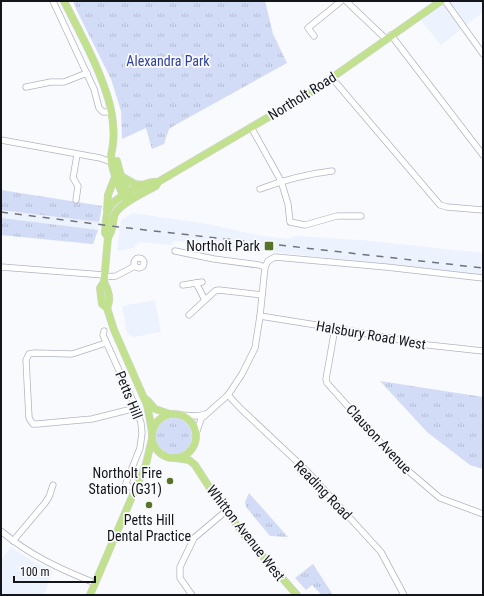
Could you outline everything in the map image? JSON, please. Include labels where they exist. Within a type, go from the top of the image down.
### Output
[{"type":"main road","points":[[64,1],[104,86],[111,112],[114,147],[116,150],[114,160],[118,176],[128,198]]},
{"type":"main road","name":"Northolt Road","points":[[107,215],[112,204],[156,186],[158,182],[312,91],[441,1]]},
{"type":"main road","points":[[118,176],[135,184],[144,185]]},
{"type":"main road","points":[[108,237],[105,233],[108,195],[118,176]]},
{"type":"main road","name":"Northolt Road","points":[[108,237],[111,234],[116,212],[128,198],[144,185],[153,181],[158,182]]},
{"type":"main road","name":"Petts Hill","points":[[90,595],[146,464],[152,436],[150,414],[142,392],[114,330],[107,308],[102,304],[100,288],[104,278],[108,237]]},
{"type":"main road","name":"Petts Hill","points":[[142,392],[155,409],[176,414]]},
{"type":"main road","points":[[146,464],[154,458],[171,458],[187,454],[193,447],[196,437],[191,422],[176,414],[160,418],[154,425],[152,436],[155,448],[158,452],[171,458]]},
{"type":"main road","name":"Whitton Avenue West","points":[[196,437],[194,457],[197,468]]},
{"type":"main road","name":"Whitton Avenue West","points":[[171,458],[189,460],[197,468],[226,511],[260,554],[297,595]]},
{"type":"street","points":[[53,1],[94,89],[100,111],[111,112]]},
{"type":"street","points":[[314,36],[308,28],[341,1]]},
{"type":"street","points":[[346,1],[388,37],[483,155]]},
{"type":"street","points":[[445,1],[483,54]]},
{"type":"street","points":[[26,87],[51,82],[68,81],[87,73]]},
{"type":"street","points":[[332,78],[440,205],[483,210]]},
{"type":"street","points":[[251,127],[281,181],[288,204],[290,222],[305,225],[336,216],[361,216]]},
{"type":"street","points":[[1,140],[78,155],[114,160]]},
{"type":"street","points":[[76,200],[78,186],[73,178],[78,155]]},
{"type":"street","points":[[260,189],[281,181],[308,174],[332,171]]},
{"type":"street","points":[[175,251],[265,267]]},
{"type":"street","points":[[196,437],[199,422],[228,395],[242,374],[255,348],[265,267],[268,261],[275,257],[483,278]]},
{"type":"street","points":[[1,267],[104,278],[116,276],[135,266]]},
{"type":"street","points":[[183,285],[202,282]]},
{"type":"street","points":[[196,284],[205,300]]},
{"type":"street","points":[[189,315],[215,291],[219,290],[262,295]]},
{"type":"street","name":"Halsbury Road West","points":[[260,316],[428,345],[483,351]]},
{"type":"street","name":"Clauson Avenue","points":[[335,328],[326,379],[327,383],[399,463],[440,498],[483,514]]},
{"type":"street","name":"Petts Hill","points":[[104,331],[103,335],[136,408],[141,423],[142,438],[138,456],[126,483],[128,486],[135,489]]},
{"type":"street","points":[[106,342],[72,354],[29,354],[26,360],[29,418],[33,424],[92,420],[136,408]]},
{"type":"street","name":"Reading Road","points":[[228,395],[307,471],[381,552],[404,595]]},
{"type":"street","points":[[176,414],[198,416],[207,413]]},
{"type":"street","points":[[13,541],[45,503],[49,497],[53,485]]},
{"type":"street","points":[[192,595],[180,578],[180,567],[194,538],[226,511]]},
{"type":"street","points":[[1,531],[13,541],[39,558],[95,583]]},
{"type":"shaded area","points":[[436,1],[483,1],[483,12],[441,45],[421,20],[439,6]]},
{"type":"shaded area","points":[[1,190],[102,206],[98,230],[93,244],[1,235]]},
{"type":"shaded area","points":[[133,213],[208,224],[257,235],[288,239],[296,236],[361,240],[483,253],[483,275],[174,241],[171,245],[138,242],[134,248],[117,251],[121,220]]},
{"type":"shaded area","points":[[155,300],[161,332],[133,337],[127,333],[122,306]]},
{"type":"shaded area","points":[[11,547],[30,560],[53,571],[44,595],[1,595],[1,561]]},
{"type":"green space","name":"Alexandra Park","points":[[73,1],[265,1],[273,34],[287,63],[169,129],[164,144],[152,149],[146,128],[122,139],[121,111],[111,79]]},
{"type":"green space","points":[[1,190],[102,206],[99,222],[1,210]]},
{"type":"green space","points":[[1,218],[98,230],[93,244],[1,235]]},
{"type":"green space","points":[[380,381],[483,397],[483,469],[470,465],[427,432]]},
{"type":"green space","points":[[178,418],[187,423],[191,429],[191,443],[187,449],[178,454],[170,454],[161,449],[157,443],[156,432],[161,423],[167,419]]},
{"type":"green space","points":[[249,493],[288,537],[270,536],[246,507],[245,502]]},
{"type":"green space","points":[[313,564],[333,595],[322,595],[312,585],[306,590],[295,578]]},
{"type":"railway","points":[[1,212],[119,227],[483,268]]},
{"type":"place","name":"Northolt Park","points":[[269,246]]},
{"type":"place","name":"Northolt Fire Station (G31)","points":[[170,481]]},
{"type":"place","name":"Petts Hill Dental Practice","points":[[149,505]]}]
